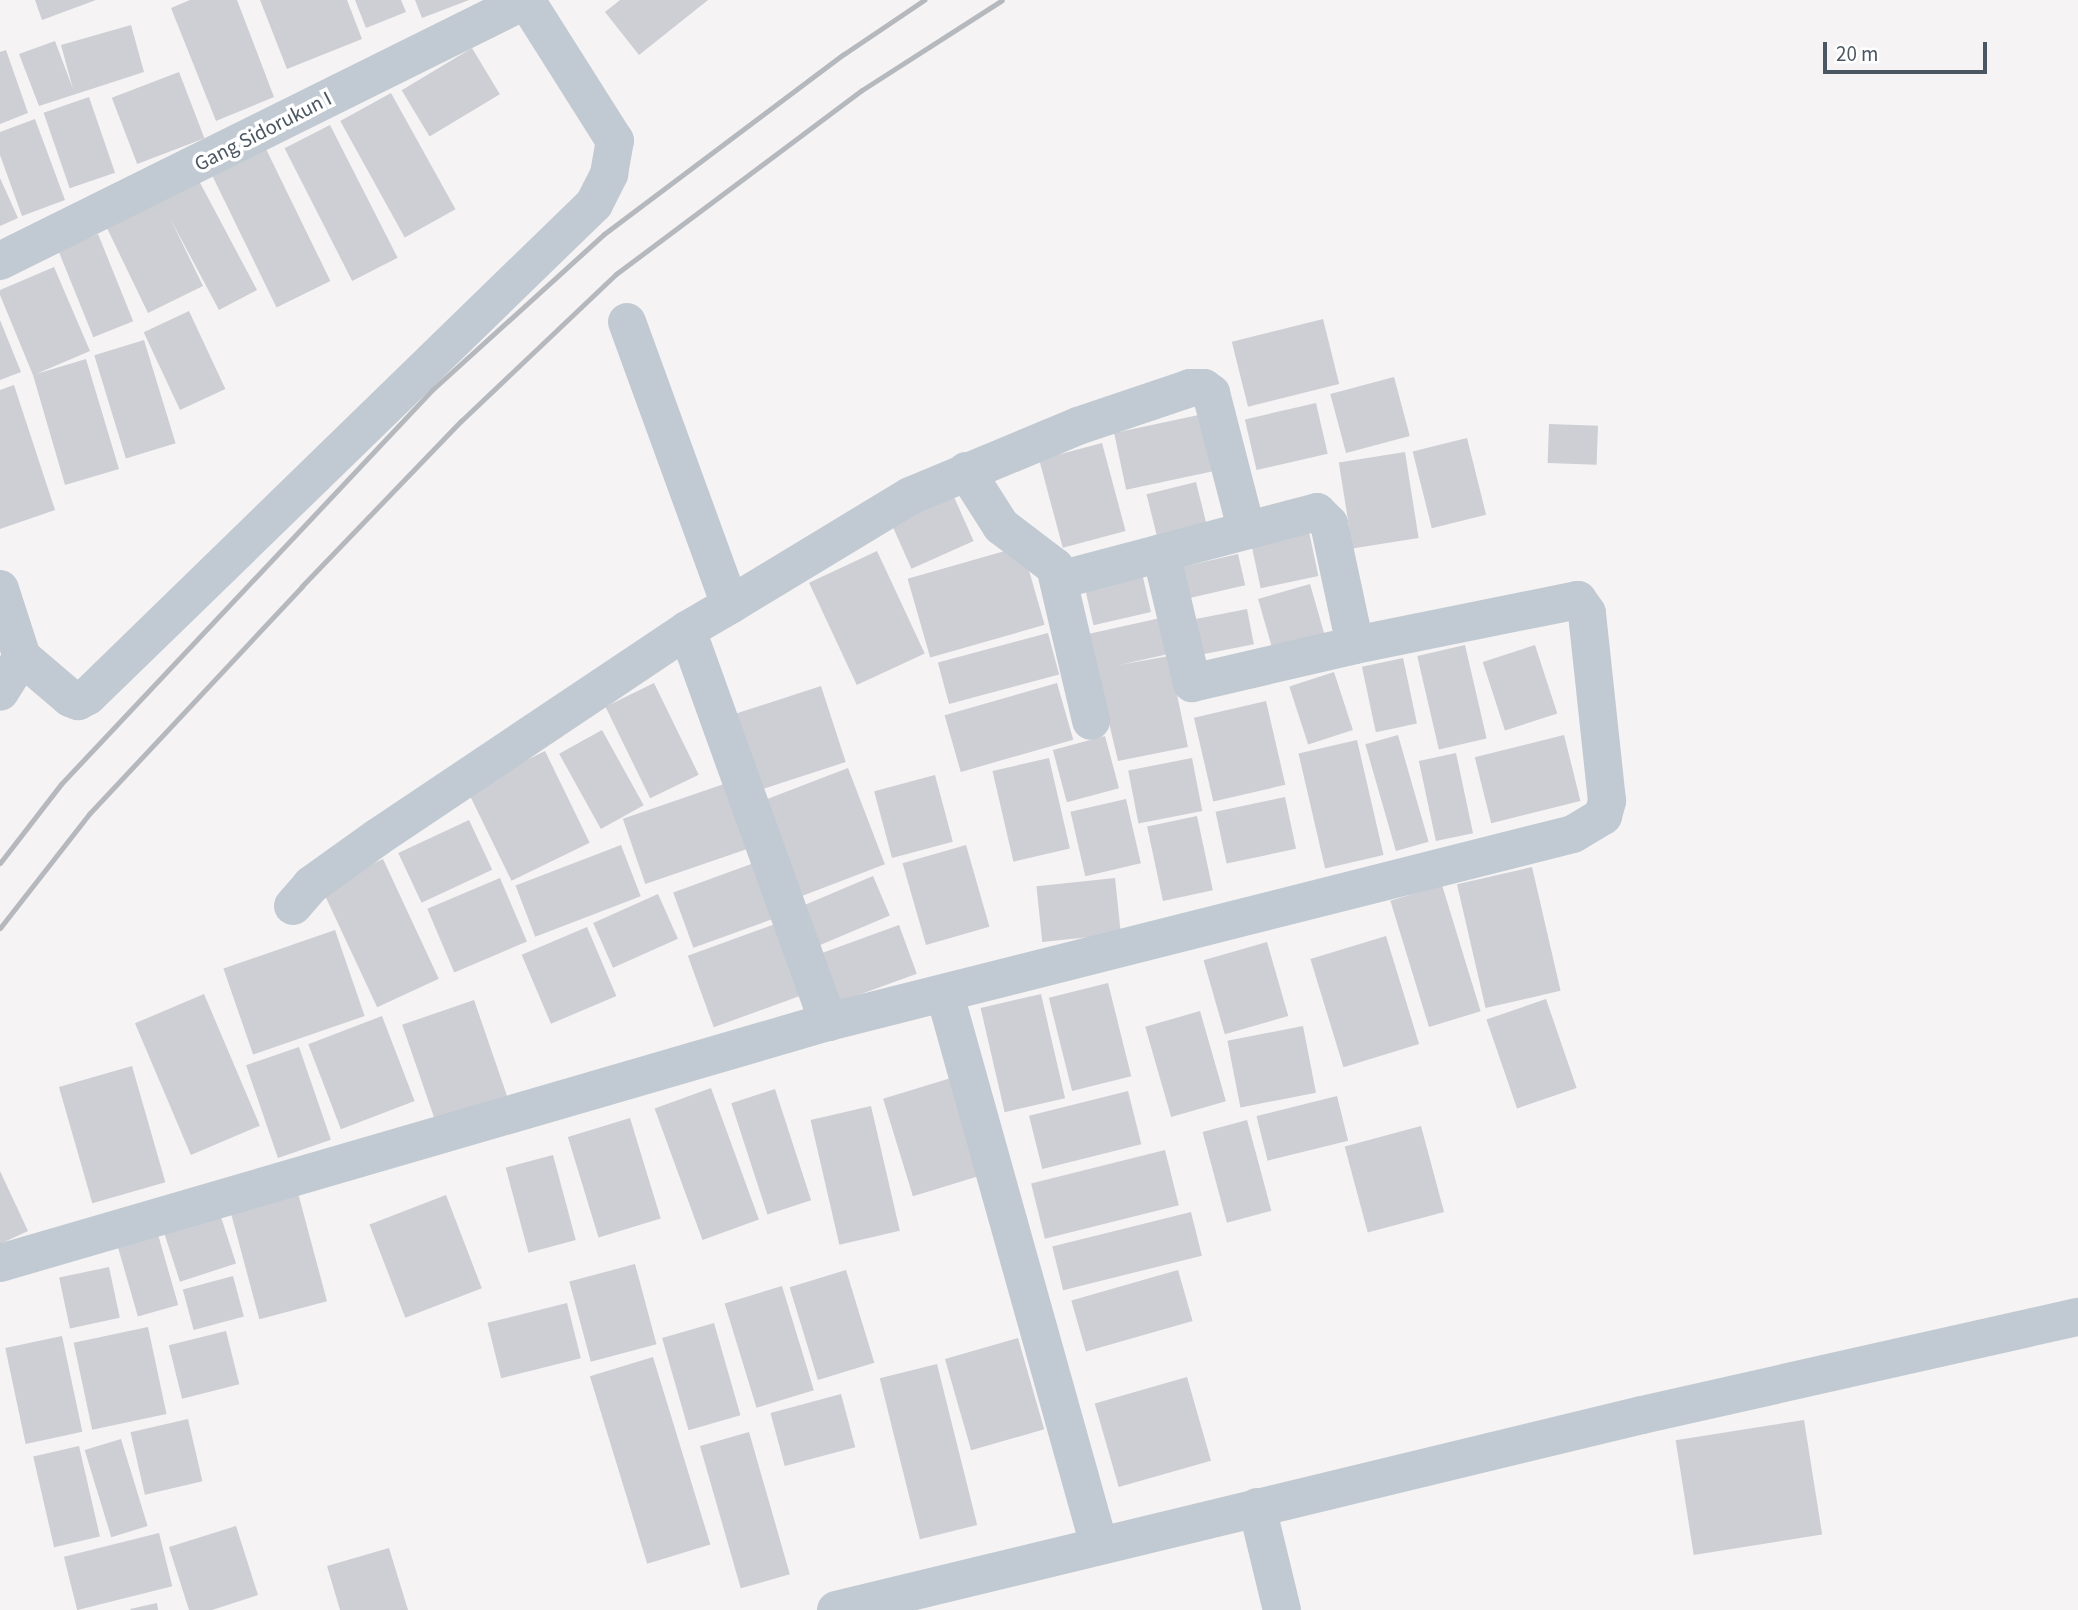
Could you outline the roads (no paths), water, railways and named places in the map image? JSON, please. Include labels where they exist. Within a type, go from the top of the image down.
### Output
[{"type":"street","name":"Gang Sidorukun I","points":[[0,261],[526,0]]},
{"type":"street","points":[[0,589],[22,657],[70,698],[78,701],[88,696],[594,204],[609,174],[615,141],[526,0]]},
{"type":"street","points":[[627,322],[730,604]]},
{"type":"street","points":[[293,906],[311,885],[378,837],[687,630],[910,496],[966,471],[1091,422],[1189,388],[1205,388],[1215,405],[1246,528]]},
{"type":"street","points":[[966,471],[1001,526],[1048,557],[1059,580],[1091,720]]},
{"type":"street","points":[[1059,580],[1246,528],[1317,512],[1325,515],[1355,645]]},
{"type":"street","points":[[0,1263],[828,1023],[1573,834],[1604,816],[1607,801],[1586,610],[1578,600],[1355,645],[1192,683],[1161,552]]},
{"type":"street","points":[[687,630],[828,1023]]},
{"type":"street","points":[[0,692],[22,657]]},
{"type":"street","points":[[945,995],[1100,1545]]},
{"type":"street","points":[[836,1610],[1257,1507],[2078,1317]]},
{"type":"street","points":[[1257,1507],[1282,1610]]},
{"type":"railway","points":[[0,863],[61,784],[432,390],[604,234],[844,54],[924,0]]},
{"type":"railway","points":[[0,928],[89,814],[302,586],[461,421],[616,274],[862,90],[1002,0]]}]
